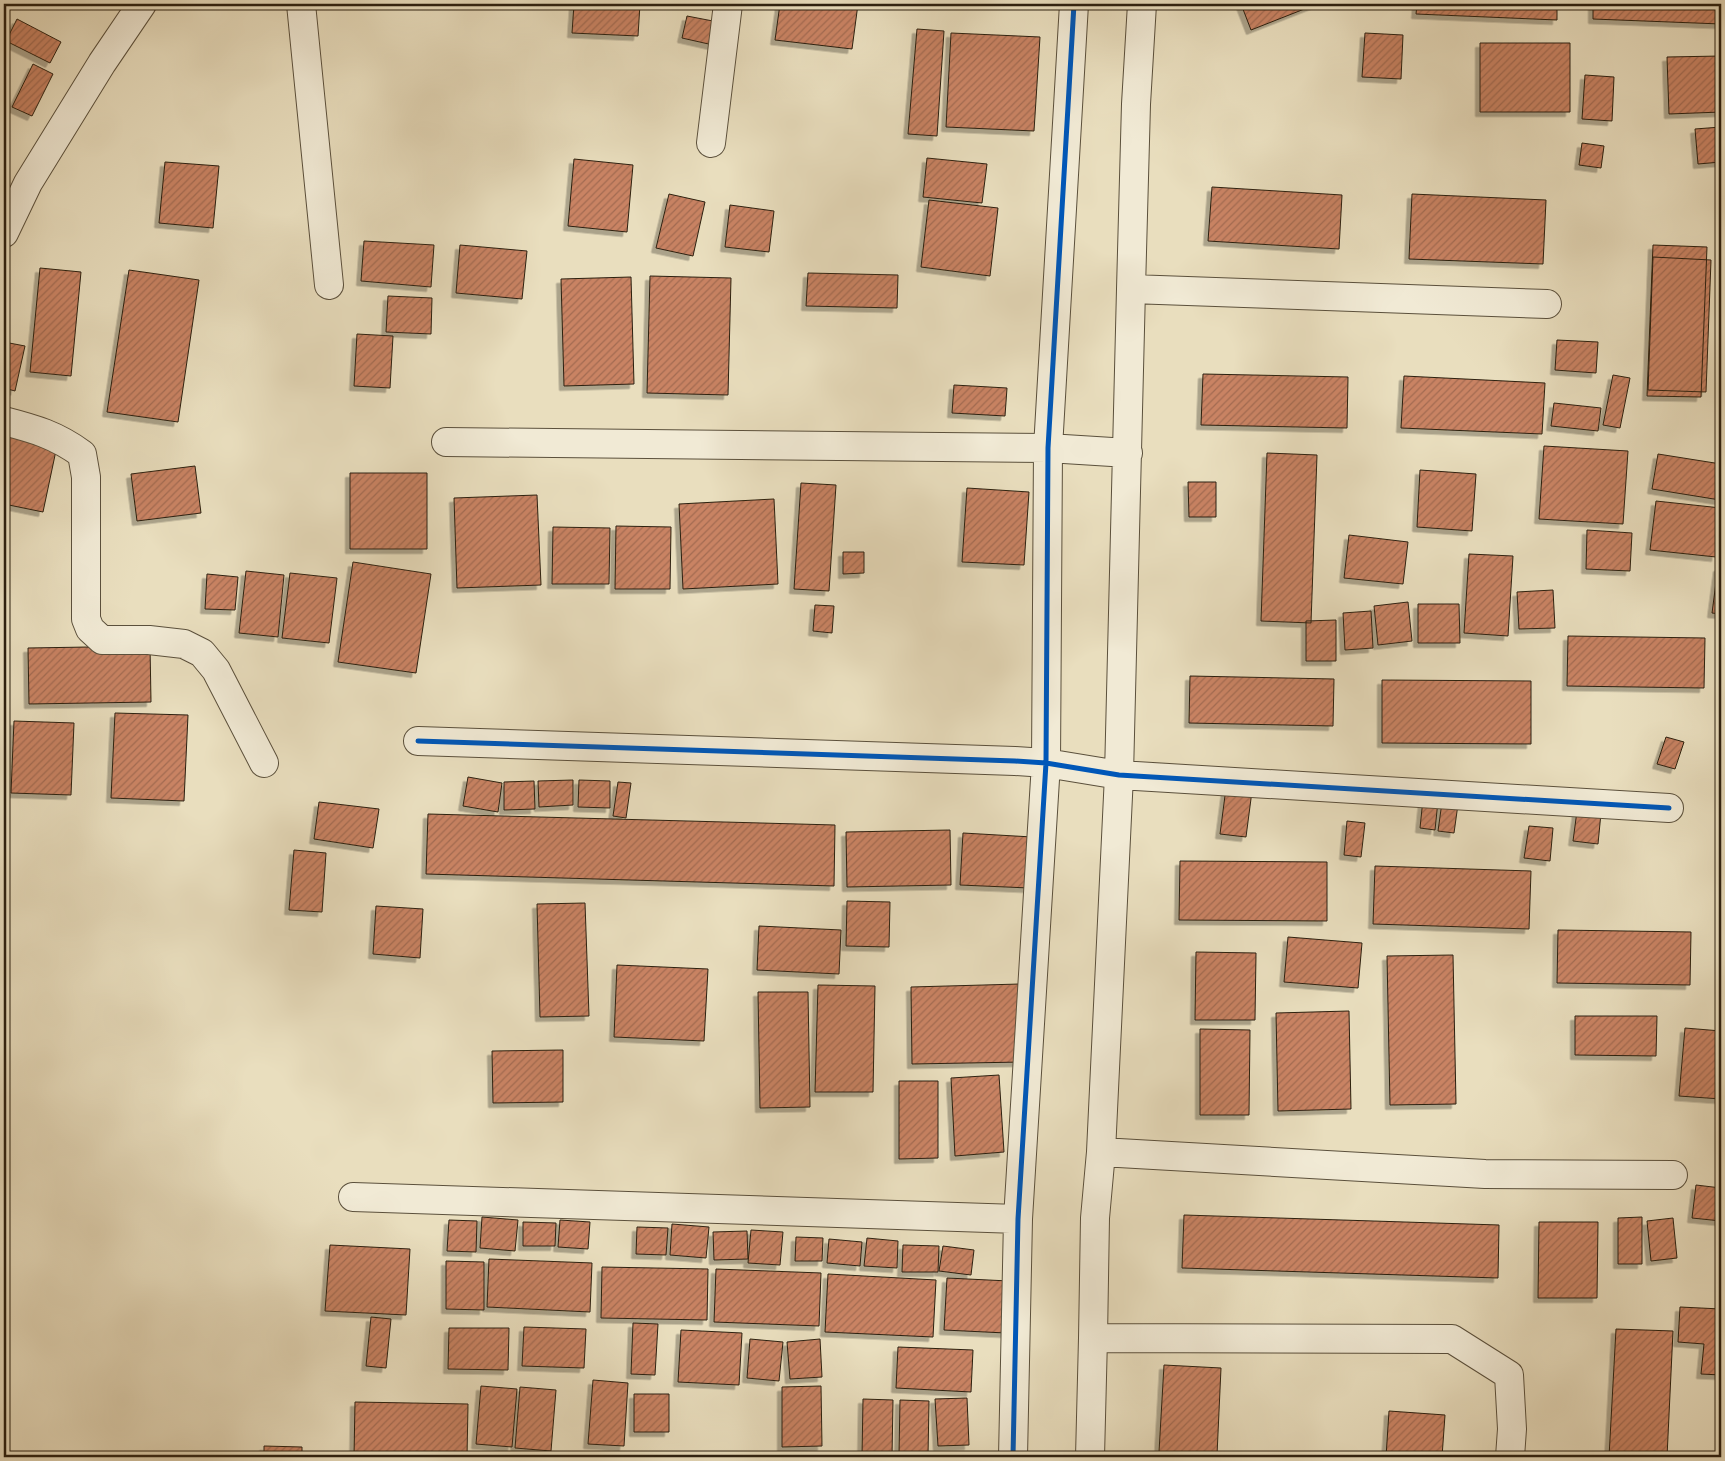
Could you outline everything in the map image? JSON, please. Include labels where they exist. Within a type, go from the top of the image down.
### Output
[{"type":"street","points":[[4,233],[28,183],[102,63],[142,4]]},
{"type":"street","points":[[301,4],[329,285]]},
{"type":"street","points":[[711,143],[728,4]]},
{"type":"street","points":[[1013,1457],[1018,1219],[1046,763],[1048,448],[1074,4]]},
{"type":"street","points":[[1090,1457],[1095,1218],[1101,1152],[1119,774],[1136,104],[1142,4]]},
{"type":"street","points":[[1131,289],[1547,304]]},
{"type":"street","points":[[4,421],[58,438],[82,454],[86,477],[86,619],[90,629],[102,640],[148,640],[184,644],[202,653],[216,670],[264,763]]},
{"type":"street","points":[[446,442],[1048,448],[1128,453]]},
{"type":"street","points":[[418,741],[1005,760],[1046,763],[1119,774],[1669,808]]},
{"type":"street","points":[[1101,1152],[1485,1174],[1673,1175]]},
{"type":"street","points":[[353,1197],[1018,1219]]},
{"type":"street","points":[[1093,1338],[1452,1339],[1509,1376],[1512,1429],[1510,1457]]},
{"type":"building","points":[[574,4],[640,4],[638,36],[572,33]]},
{"type":"building","points":[[780,4],[858,4],[852,49],[775,40]]},
{"type":"building","points":[[1241,4],[1317,4],[1251,30]]},
{"type":"building","points":[[1417,4],[1557,4],[1557,20],[1416,14]]},
{"type":"building","points":[[1593,4],[1721,4],[1721,24],[1593,19]]},
{"type":"building","points":[[687,16],[718,22],[713,45],[682,38]]},
{"type":"building","points":[[17,19],[61,42],[50,63],[6,41]]},
{"type":"building","points":[[917,29],[944,31],[937,136],[908,134]]},
{"type":"building","points":[[951,33],[1040,37],[1034,131],[946,127]]},
{"type":"building","points":[[1365,33],[1403,35],[1401,79],[1362,77]]},
{"type":"building","points":[[1480,43],[1570,43],[1570,112],[1480,112]]},
{"type":"building","points":[[1721,56],[1721,112],[1669,114],[1667,57]]},
{"type":"building","points":[[33,64],[53,74],[32,116],[12,107]]},
{"type":"building","points":[[1585,75],[1614,77],[1612,121],[1582,119]]},
{"type":"building","points":[[1721,127],[1721,162],[1698,164],[1695,129]]},
{"type":"building","points":[[1582,143],[1604,146],[1601,168],[1579,165]]},
{"type":"building","points":[[927,158],[987,164],[982,203],[923,197]]},
{"type":"building","points":[[574,159],[633,165],[627,232],[568,226]]},
{"type":"building","points":[[165,162],[219,166],[213,228],[159,223]]},
{"type":"building","points":[[1212,187],[1342,195],[1339,249],[1208,241]]},
{"type":"building","points":[[669,194],[705,202],[693,256],[656,248]]},
{"type":"building","points":[[1412,194],[1546,200],[1543,264],[1409,259]]},
{"type":"building","points":[[929,200],[998,208],[990,276],[921,267]]},
{"type":"building","points":[[730,205],[774,211],[769,252],[725,247]]},
{"type":"building","points":[[364,241],[434,245],[431,287],[361,281]]},
{"type":"building","points":[[460,245],[527,251],[522,299],[456,293]]},
{"type":"building","points":[[1653,245],[1707,247],[1701,397],[1647,396]]},
{"type":"building","points":[[1653,257],[1711,260],[1706,392],[1648,390]]},
{"type":"building","points":[[40,268],[81,272],[71,376],[30,372]]},
{"type":"building","points":[[129,270],[199,280],[178,422],[107,412]]},
{"type":"building","points":[[808,273],[898,275],[897,308],[806,306]]},
{"type":"building","points":[[650,276],[731,278],[728,395],[647,393]]},
{"type":"building","points":[[631,277],[634,384],[564,386],[561,279]]},
{"type":"building","points":[[388,296],[432,298],[431,334],[386,332]]},
{"type":"building","points":[[357,334],[393,336],[390,388],[354,386]]},
{"type":"building","points":[[1557,340],[1598,342],[1596,373],[1555,370]]},
{"type":"building","points":[[4,342],[25,346],[15,391],[4,388]]},
{"type":"building","points":[[1203,374],[1348,377],[1347,428],[1201,425]]},
{"type":"building","points":[[1613,375],[1630,378],[1620,428],[1603,425]]},
{"type":"building","points":[[1404,376],[1545,383],[1542,434],[1401,428]]},
{"type":"building","points":[[954,385],[1007,388],[1005,416],[952,413]]},
{"type":"building","points":[[1554,403],[1601,408],[1598,431],[1551,426]]},
{"type":"building","points":[[4,430],[58,441],[43,512],[4,504]]},
{"type":"building","points":[[1544,446],[1628,451],[1623,524],[1539,519]]},
{"type":"building","points":[[1267,453],[1317,455],[1311,623],[1261,621]]},
{"type":"building","points":[[1658,454],[1721,464],[1720,500],[1652,489]]},
{"type":"building","points":[[195,466],[201,513],[137,521],[131,474]]},
{"type":"building","points":[[1420,470],[1476,474],[1472,531],[1417,527]]},
{"type":"building","points":[[350,473],[427,473],[427,549],[350,549]]},
{"type":"building","points":[[1188,482],[1216,482],[1216,517],[1189,517]]},
{"type":"building","points":[[801,483],[836,485],[829,591],[794,589]]},
{"type":"building","points":[[967,488],[1029,492],[1024,565],[962,562]]},
{"type":"building","points":[[537,495],[541,585],[457,588],[454,498]]},
{"type":"building","points":[[774,499],[778,584],[683,589],[679,504]]},
{"type":"building","points":[[1656,501],[1721,508],[1716,557],[1650,550]]},
{"type":"building","points":[[616,526],[671,527],[670,589],[615,589]]},
{"type":"building","points":[[553,527],[610,528],[609,584],[552,584]]},
{"type":"building","points":[[1587,530],[1632,533],[1630,571],[1586,569]]},
{"type":"building","points":[[1349,535],[1408,542],[1403,584],[1344,578]]},
{"type":"building","points":[[843,552],[864,552],[864,573],[843,574]]},
{"type":"building","points":[[1469,554],[1513,556],[1508,636],[1464,633]]},
{"type":"building","points":[[353,562],[431,574],[416,673],[338,662]]},
{"type":"building","points":[[1718,567],[1721,567],[1721,614],[1712,613]]},
{"type":"building","points":[[246,571],[284,575],[278,637],[239,633]]},
{"type":"building","points":[[290,573],[337,578],[329,643],[282,638]]},
{"type":"building","points":[[207,574],[238,577],[235,610],[205,609]]},
{"type":"building","points":[[1553,590],[1555,628],[1519,629],[1517,592]]},
{"type":"building","points":[[1408,602],[1412,641],[1378,645],[1374,606]]},
{"type":"building","points":[[1418,604],[1459,604],[1460,643],[1418,643]]},
{"type":"building","points":[[815,605],[834,606],[832,633],[813,631]]},
{"type":"building","points":[[1371,611],[1373,648],[1345,650],[1343,613]]},
{"type":"building","points":[[1336,620],[1336,661],[1306,661],[1306,621]]},
{"type":"building","points":[[1568,636],[1705,638],[1704,688],[1567,686]]},
{"type":"building","points":[[150,646],[151,702],[29,704],[28,648]]},
{"type":"building","points":[[1190,676],[1334,679],[1333,726],[1189,723]]},
{"type":"building","points":[[1382,680],[1531,681],[1531,744],[1382,743]]},
{"type":"building","points":[[115,713],[188,715],[184,801],[111,798]]},
{"type":"building","points":[[14,721],[74,723],[71,795],[11,793]]},
{"type":"building","points":[[1666,737],[1684,742],[1675,769],[1657,764]]},
{"type":"building","points":[[4,752],[9,753],[4,802]]},
{"type":"building","points":[[468,777],[502,783],[498,812],[463,806]]},
{"type":"building","points":[[573,780],[573,805],[539,807],[538,781]]},
{"type":"building","points":[[579,780],[610,781],[610,808],[578,807]]},
{"type":"building","points":[[534,781],[535,809],[504,810],[504,782]]},
{"type":"building","points":[[618,782],[631,783],[626,818],[613,816]]},
{"type":"building","points":[[1226,788],[1252,791],[1246,837],[1220,834]]},
{"type":"building","points":[[1443,795],[1459,797],[1454,833],[1438,831]]},
{"type":"building","points":[[1423,799],[1438,801],[1435,830],[1420,828]]},
{"type":"building","points":[[319,802],[379,809],[373,848],[314,839]]},
{"type":"building","points":[[1577,811],[1601,813],[1598,844],[1573,841]]},
{"type":"building","points":[[428,814],[835,825],[834,886],[426,874]]},
{"type":"building","points":[[1347,821],[1365,823],[1361,857],[1344,855]]},
{"type":"building","points":[[1529,826],[1553,828],[1550,861],[1524,858]]},
{"type":"building","points":[[950,830],[951,885],[847,887],[846,832]]},
{"type":"building","points":[[963,833],[1032,837],[1029,888],[960,885]]},
{"type":"building","points":[[294,850],[326,853],[322,912],[289,910]]},
{"type":"building","points":[[1180,861],[1327,862],[1327,921],[1179,920]]},
{"type":"building","points":[[1375,866],[1531,871],[1529,929],[1373,924]]},
{"type":"building","points":[[847,901],[890,902],[889,947],[846,946]]},
{"type":"building","points":[[585,903],[589,1016],[540,1017],[537,904]]},
{"type":"building","points":[[376,906],[423,909],[420,958],[373,954]]},
{"type":"building","points":[[759,926],[841,930],[839,974],[757,970]]},
{"type":"building","points":[[1558,930],[1691,932],[1690,985],[1557,983]]},
{"type":"building","points":[[1288,937],[1362,943],[1358,988],[1284,982]]},
{"type":"building","points":[[1196,952],[1256,953],[1255,1020],[1195,1020]]},
{"type":"building","points":[[1453,955],[1456,1104],[1390,1105],[1387,956]]},
{"type":"building","points":[[617,965],[708,969],[704,1041],[614,1037]]},
{"type":"building","points":[[1020,984],[1022,1062],[912,1064],[911,987]]},
{"type":"building","points":[[818,985],[875,986],[873,1092],[815,1092]]},
{"type":"building","points":[[758,992],[808,992],[810,1107],[760,1108]]},
{"type":"building","points":[[1349,1011],[1351,1109],[1278,1111],[1276,1013]]},
{"type":"building","points":[[1575,1016],[1657,1016],[1656,1056],[1575,1055]]},
{"type":"building","points":[[1685,1028],[1721,1031],[1721,1099],[1679,1096]]},
{"type":"building","points":[[1200,1029],[1250,1030],[1249,1115],[1200,1115]]},
{"type":"building","points":[[563,1050],[563,1102],[493,1103],[492,1051]]},
{"type":"building","points":[[999,1075],[1004,1152],[955,1156],[951,1078]]},
{"type":"building","points":[[899,1081],[938,1081],[938,1158],[899,1159]]},
{"type":"building","points":[[1696,1185],[1721,1188],[1721,1221],[1692,1218]]},
{"type":"building","points":[[1184,1215],[1499,1225],[1498,1278],[1182,1268]]},
{"type":"building","points":[[482,1217],[518,1220],[515,1251],[480,1248]]},
{"type":"building","points":[[1642,1217],[1642,1264],[1618,1264],[1618,1218]]},
{"type":"building","points":[[1673,1218],[1677,1258],[1651,1261],[1647,1221]]},
{"type":"building","points":[[449,1220],[477,1221],[476,1252],[447,1251]]},
{"type":"building","points":[[560,1220],[590,1222],[588,1249],[558,1247]]},
{"type":"building","points":[[523,1222],[556,1223],[555,1246],[523,1246]]},
{"type":"building","points":[[1539,1222],[1598,1222],[1597,1298],[1538,1298]]},
{"type":"building","points":[[672,1224],[709,1227],[706,1258],[670,1255]]},
{"type":"building","points":[[637,1227],[668,1228],[666,1255],[636,1254]]},
{"type":"building","points":[[751,1230],[783,1232],[780,1265],[748,1263]]},
{"type":"building","points":[[747,1231],[748,1259],[714,1260],[713,1232]]},
{"type":"building","points":[[796,1237],[823,1238],[822,1261],[795,1261]]},
{"type":"building","points":[[867,1238],[898,1241],[897,1268],[864,1266]]},
{"type":"building","points":[[829,1239],[862,1242],[860,1266],[827,1263]]},
{"type":"building","points":[[330,1245],[410,1249],[406,1315],[325,1311]]},
{"type":"building","points":[[903,1245],[939,1246],[938,1272],[902,1272]]},
{"type":"building","points":[[943,1246],[974,1250],[971,1275],[939,1271]]},
{"type":"building","points":[[489,1259],[592,1263],[590,1312],[487,1307]]},
{"type":"building","points":[[446,1261],[484,1262],[484,1310],[446,1309]]},
{"type":"building","points":[[602,1267],[708,1269],[707,1320],[601,1318]]},
{"type":"building","points":[[716,1269],[821,1273],[819,1326],[714,1322]]},
{"type":"building","points":[[828,1274],[936,1280],[933,1337],[825,1332]]},
{"type":"building","points":[[947,1278],[1009,1281],[1006,1333],[944,1330]]},
{"type":"building","points":[[1680,1307],[1721,1309],[1721,1375],[1701,1374],[1704,1344],[1678,1342]]},
{"type":"building","points":[[371,1317],[391,1319],[386,1368],[366,1366]]},
{"type":"building","points":[[633,1323],[658,1324],[655,1375],[631,1374]]},
{"type":"building","points":[[524,1327],[586,1329],[584,1368],[522,1366]]},
{"type":"building","points":[[449,1328],[509,1328],[508,1370],[448,1369]]},
{"type":"building","points":[[1616,1329],[1673,1331],[1667,1457],[1609,1457]]},
{"type":"building","points":[[681,1330],[742,1333],[739,1385],[678,1382]]},
{"type":"building","points":[[750,1339],[783,1342],[779,1381],[747,1378]]},
{"type":"building","points":[[820,1339],[822,1377],[790,1379],[787,1342]]},
{"type":"building","points":[[898,1347],[973,1350],[971,1392],[896,1388]]},
{"type":"building","points":[[1164,1365],[1221,1368],[1217,1455],[1159,1452]]},
{"type":"building","points":[[593,1380],[628,1383],[624,1446],[588,1444]]},
{"type":"building","points":[[481,1386],[517,1389],[512,1447],[476,1444]]},
{"type":"building","points":[[821,1386],[822,1446],[782,1447],[782,1387]]},
{"type":"building","points":[[520,1387],[556,1390],[551,1451],[515,1448]]},
{"type":"building","points":[[634,1394],[669,1394],[669,1432],[634,1432]]},
{"type":"building","points":[[967,1398],[969,1445],[938,1446],[935,1399]]},
{"type":"building","points":[[863,1399],[893,1400],[892,1457],[862,1457]]},
{"type":"building","points":[[900,1400],[929,1401],[928,1456],[899,1455]]},
{"type":"building","points":[[355,1402],[468,1404],[467,1457],[354,1457]]},
{"type":"building","points":[[1389,1411],[1445,1415],[1442,1457],[1386,1457]]},
{"type":"building","points":[[264,1446],[302,1447],[302,1457],[264,1457]]},
{"type":"cycle path","points":[[1013,1457],[1018,1219],[1046,763],[1048,448],[1074,4]]},
{"type":"cycle path","points":[[418,741],[1015,761],[1046,763],[1119,775],[1669,808]]}]
